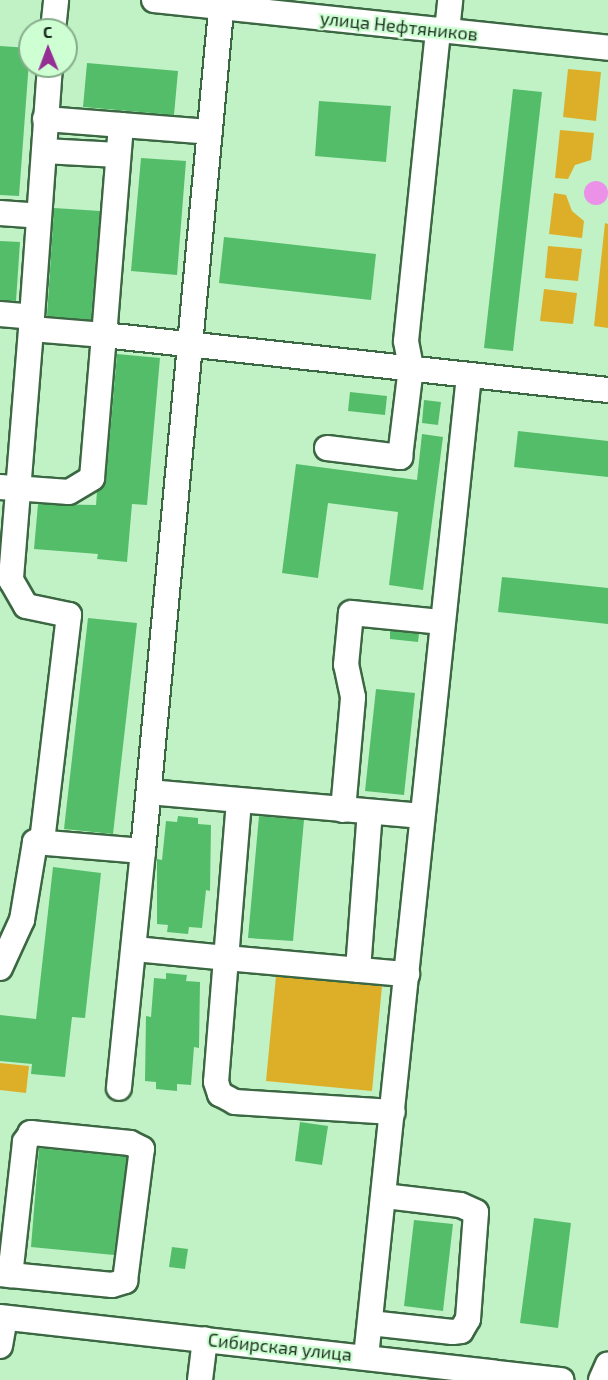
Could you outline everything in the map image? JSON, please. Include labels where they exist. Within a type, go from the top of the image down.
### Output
[{"type":"street","points":[[54,18],[56,0]]},
{"type":"street","name":"улица Нефтяников","points":[[154,0],[221,4],[442,31],[608,48]]},
{"type":"street","points":[[327,448],[400,457],[411,367],[406,341],[442,31],[450,0]]},
{"type":"street","points":[[119,1088],[135,949],[221,4]]},
{"type":"street","points":[[42,840],[69,615],[26,606],[11,580],[9,487],[31,323],[49,78]]},
{"type":"street","points":[[45,119],[209,132]]},
{"type":"street","points":[[9,487],[69,492],[92,478],[121,125]]},
{"type":"street","points":[[45,151],[118,156]]},
{"type":"street","points":[[0,213],[39,216]]},
{"type":"street","points":[[0,314],[31,323],[104,335],[190,342],[608,390]]},
{"type":"street","points":[[383,364],[406,341]]},
{"type":"street","points":[[366,1357],[393,1112],[441,622],[469,375]]},
{"type":"street","points":[[343,810],[353,697],[346,665],[351,613],[441,622]]},
{"type":"street","points":[[149,792],[422,816]]},
{"type":"street","points":[[239,801],[216,1082],[220,1094],[235,1102],[393,1112]]},
{"type":"street","points":[[358,970],[370,812]]},
{"type":"street","points":[[0,968],[22,920],[31,847],[42,840],[143,851]]},
{"type":"street","points":[[135,949],[407,974]]},
{"type":"street","points":[[31,1133],[130,1143],[142,1149],[125,1281],[112,1286],[5,1274],[25,1142],[31,1133]]},
{"type":"street","points":[[370,1323],[453,1332],[461,1331],[468,1319],[476,1212],[460,1205],[384,1196]]},
{"type":"street","points":[[0,1346],[3,1318]]},
{"type":"street","name":"Сибирская улица","points":[[3,1318],[366,1357],[449,1373],[561,1380]]},
{"type":"street","points":[[200,1380],[205,1339]]},
{"type":"street","points":[[601,1380],[608,1364]]},
{"type":"shaded area","points":[[568,69],[601,72],[596,121],[563,117]]},
{"type":"shaded area","points":[[560,130],[594,133],[591,160],[575,165],[568,179],[555,178]]},
{"type":"shaded area","points":[[591,181],[601,181],[608,188],[608,198],[601,205],[591,205],[584,198],[584,188]]},
{"type":"shaded area","points":[[554,193],[566,195],[572,211],[584,221],[582,238],[549,234]]},
{"type":"shaded area","points":[[605,223],[608,224],[608,328],[594,326]]},
{"type":"shaded area","points":[[548,246],[582,249],[578,281],[545,278]]},
{"type":"shaded area","points":[[544,289],[577,293],[573,324],[540,321]]},
{"type":"shaded area","points":[[276,976],[382,986],[372,1091],[266,1081]]},
{"type":"shaded area","points":[[0,1063],[29,1066],[26,1093],[0,1090]]},
{"type":"building","points":[[0,46],[18,47],[18,78],[28,78],[19,196],[0,195]]},
{"type":"building","points":[[87,63],[178,71],[174,115],[83,107]]},
{"type":"building","points":[[513,89],[542,92],[513,351],[484,348]]},
{"type":"building","points":[[319,101],[391,106],[386,162],[315,156]]},
{"type":"building","points":[[141,158],[186,161],[177,275],[131,271]]},
{"type":"building","points":[[54,208],[100,211],[91,320],[47,316]]},
{"type":"building","points":[[224,237],[376,254],[371,300],[219,283]]},
{"type":"building","points":[[0,241],[20,242],[16,301],[0,300]]},
{"type":"building","points":[[117,354],[160,358],[147,505],[132,504],[127,562],[97,559],[98,554],[34,549],[38,504],[96,505],[97,491],[106,479]]},
{"type":"building","points":[[350,392],[387,396],[385,415],[348,411]]},
{"type":"building","points":[[424,400],[441,402],[438,425],[422,423]]},
{"type":"building","points":[[518,431],[608,441],[608,477],[514,467]]},
{"type":"building","points":[[422,434],[443,437],[423,590],[389,585],[398,512],[328,503],[318,578],[282,573],[296,464],[417,480]]},
{"type":"building","points":[[502,577],[608,588],[608,624],[498,612]]},
{"type":"building","points":[[88,618],[137,623],[113,834],[64,829]]},
{"type":"building","points":[[390,631],[419,634],[418,642],[390,639]]},
{"type":"building","points":[[376,689],[415,693],[404,795],[365,791]]},
{"type":"building","points":[[178,816],[198,818],[198,824],[211,825],[210,891],[206,890],[202,928],[189,927],[188,934],[167,932],[168,925],[157,924],[157,859],[162,860],[166,821],[177,822]]},
{"type":"building","points":[[259,816],[304,820],[293,941],[248,938]]},
{"type":"building","points":[[53,867],[101,873],[85,1018],[72,1017],[65,1077],[31,1074],[32,1064],[0,1061],[0,1015],[36,1019]]},
{"type":"building","points":[[166,973],[187,975],[186,981],[200,982],[199,1048],[194,1047],[191,1085],[177,1084],[177,1091],[156,1089],[156,1082],[145,1081],[146,1016],[151,1017],[154,978],[166,979]]},
{"type":"building","points":[[300,1122],[328,1126],[322,1165],[295,1161]]},
{"type":"building","points":[[39,1148],[127,1157],[114,1255],[31,1247]]},
{"type":"building","points":[[534,1218],[571,1223],[558,1328],[520,1323]]},
{"type":"building","points":[[414,1220],[453,1224],[443,1311],[404,1306]]},
{"type":"building","points":[[172,1247],[188,1249],[185,1269],[169,1267]]}]
